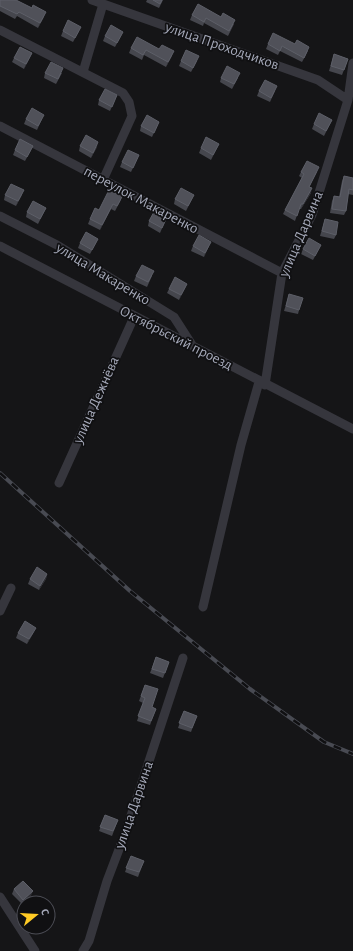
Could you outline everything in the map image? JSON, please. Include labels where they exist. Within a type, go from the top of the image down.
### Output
[{"type":"street","name":"улица Проходчиков","points":[[92,0],[318,80],[348,100]]},
{"type":"street","points":[[83,72],[103,4]]},
{"type":"street","points":[[0,30],[124,93],[130,102],[132,116],[103,180]]},
{"type":"street","name":"улица Дарвина","points":[[203,607],[241,445],[262,384],[282,273],[312,215],[348,100],[353,63]]},
{"type":"street","name":"переулок Макаренко","points":[[0,126],[282,273]]},
{"type":"street","name":"улица Макаренко","points":[[0,216],[57,245],[174,317],[192,346]]},
{"type":"street","name":"Октябрьский проезд","points":[[1,249],[134,316],[262,384],[353,430]]},
{"type":"street","name":"улица Дежнёва","points":[[59,483],[134,316]]},
{"type":"street","points":[[0,611],[11,588]]},
{"type":"street","name":"улица Дарвина","points":[[83,951],[89,941],[106,881],[126,831],[183,658]]},
{"type":"street","points":[[0,897],[35,951]]},
{"type":"building","points":[[0,0],[16,0],[32,8],[33,5],[46,12],[40,23],[19,12],[17,14],[0,6]]},
{"type":"building","points":[[153,0],[162,0],[160,4]]},
{"type":"building","points":[[198,4],[221,17],[223,13],[235,20],[229,31],[206,18],[204,22],[192,15]]},
{"type":"building","points":[[68,20],[81,27],[75,38],[63,31]]},
{"type":"building","points":[[111,25],[123,32],[117,43],[105,36]]},
{"type":"building","points":[[273,33],[295,44],[297,40],[309,47],[304,58],[282,46],[280,51],[268,44]]},
{"type":"building","points":[[137,37],[159,49],[162,45],[174,51],[168,62],[146,50],[143,55],[131,48]]},
{"type":"building","points":[[20,47],[32,53],[26,64],[14,58]]},
{"type":"building","points":[[186,50],[199,56],[193,68],[181,61]]},
{"type":"building","points":[[334,54],[348,59],[344,70],[331,66]]},
{"type":"building","points":[[51,62],[63,68],[58,79],[45,73]]},
{"type":"building","points":[[227,66],[240,73],[234,84],[221,78]]},
{"type":"building","points":[[265,80],[277,86],[271,98],[259,91]]},
{"type":"building","points":[[105,89],[117,95],[112,107],[99,100]]},
{"type":"building","points":[[32,108],[44,115],[38,126],[26,119]]},
{"type":"building","points":[[319,113],[332,120],[326,131],[314,124]]},
{"type":"building","points":[[147,115],[159,122],[154,133],[141,126]]},
{"type":"building","points":[[86,135],[98,142],[93,153],[80,146]]},
{"type":"building","points":[[206,137],[219,144],[213,155],[201,148]]},
{"type":"building","points":[[20,139],[33,146],[27,157],[15,150]]},
{"type":"building","points":[[128,150],[139,155],[133,168],[122,162]]},
{"type":"building","points":[[307,161],[319,167],[309,187],[312,188],[303,204],[301,204],[297,216],[285,210],[304,174],[301,172]]},
{"type":"building","points":[[344,176],[353,178],[353,190],[349,189],[346,211],[332,209],[334,196],[340,197]]},
{"type":"building","points":[[11,184],[24,190],[18,201],[5,195]]},
{"type":"building","points":[[110,188],[123,195],[117,206],[113,204],[102,225],[90,219],[95,208],[99,210]]},
{"type":"building","points":[[181,188],[194,195],[188,206],[175,199]]},
{"type":"building","points":[[33,201],[46,208],[40,219],[27,212]]},
{"type":"building","points":[[155,210],[167,217],[162,228],[149,221]]},
{"type":"building","points":[[325,219],[338,222],[336,235],[322,231]]},
{"type":"building","points":[[86,232],[98,239],[92,250],[80,243]]},
{"type":"building","points":[[199,235],[211,242],[205,253],[193,246]]},
{"type":"building","points":[[309,238],[321,245],[315,256],[303,249]]},
{"type":"building","points":[[142,265],[154,271],[148,282],[136,276]]},
{"type":"building","points":[[175,277],[187,284],[181,295],[169,289]]},
{"type":"building","points":[[289,294],[303,298],[299,310],[286,306]]},
{"type":"building","points":[[37,567],[47,574],[40,586],[30,579]]},
{"type":"building","points":[[25,621],[36,628],[29,639],[18,633]]},
{"type":"building","points":[[156,657],[169,662],[165,673],[152,669]]},
{"type":"building","points":[[145,685],[158,689],[152,707],[156,709],[151,721],[138,716],[145,698],[141,696]]},
{"type":"building","points":[[184,711],[197,716],[192,728],[179,723]]},
{"type":"building","points":[[105,815],[118,820],[113,831],[100,827]]},
{"type":"building","points":[[131,856],[144,861],[139,872],[126,868]]},
{"type":"building","points":[[23,881],[33,891],[29,895],[19,895],[14,889]]},
{"type":"railway","points":[[0,473],[130,591],[250,689],[324,742],[353,754]]}]
